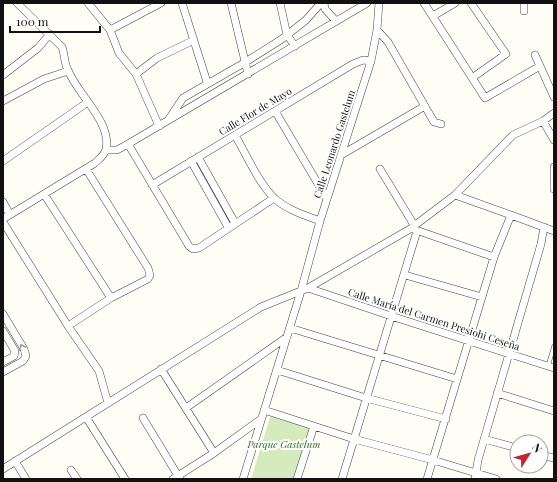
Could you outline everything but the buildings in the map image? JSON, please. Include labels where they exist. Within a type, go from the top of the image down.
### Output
[{"type":"street","points":[[88,3],[110,30],[119,53],[136,74],[159,126]]},
{"type":"street","points":[[96,12],[97,3]]},
{"type":"street","points":[[110,30],[161,3]]},
{"type":"street","points":[[182,3],[207,82]]},
{"type":"street","points":[[231,3],[244,63],[248,74]]},
{"type":"street","points":[[280,3],[287,35],[295,46]]},
{"type":"street","points":[[168,120],[183,98],[207,82],[244,63],[287,35],[306,20],[321,3]]},
{"type":"street","points":[[324,3],[325,9],[336,21]]},
{"type":"street","points":[[106,150],[117,150],[128,144],[367,3]]},
{"type":"street","points":[[424,3],[485,98],[540,66]]},
{"type":"street","points":[[433,16],[455,3]]},
{"type":"street","points":[[471,3],[506,54],[472,78]]},
{"type":"street","points":[[524,3],[524,11]]},
{"type":"street","points":[[3,219],[103,156],[106,150],[107,138],[103,125],[68,71],[65,54],[62,47],[20,4]]},
{"type":"street","name":"Calle Leonardo Gastelum","points":[[243,479],[287,337],[305,289],[320,221],[371,61],[378,30],[381,5]]},
{"type":"street","points":[[378,30],[388,42],[434,122],[441,124]]},
{"type":"street","points":[[3,76],[38,48],[50,34]]},
{"type":"street","points":[[136,74],[157,58],[194,40]]},
{"type":"street","points":[[535,55],[554,97]]},
{"type":"street","name":"Calle Flor de Mayo","points":[[152,185],[354,64],[363,60],[371,61]]},
{"type":"street","points":[[3,101],[44,79],[68,71]]},
{"type":"street","points":[[3,161],[88,102]]},
{"type":"street","points":[[341,155],[425,106]]},
{"type":"street","points":[[276,111],[327,199]]},
{"type":"street","points":[[3,469],[261,307],[305,289],[414,228],[455,195],[513,135],[543,121],[554,113]]},
{"type":"street","points":[[543,121],[554,140]]},
{"type":"street","points":[[235,135],[263,183],[274,198],[292,211],[320,221]]},
{"type":"street","points":[[128,144],[192,249],[199,248],[274,198]]},
{"type":"street","points":[[198,157],[232,225]]},
{"type":"street","points":[[191,162],[232,225]]},
{"type":"street","points":[[554,167],[554,189]]},
{"type":"street","points":[[68,326],[111,298],[148,279],[150,275],[148,268],[86,168]]},
{"type":"street","points":[[380,169],[414,228],[494,257]]},
{"type":"street","points":[[44,194],[111,298]]},
{"type":"street","points":[[455,195],[554,231]]},
{"type":"street","points":[[3,202],[10,215]]},
{"type":"street","points":[[427,479],[494,257],[511,215]]},
{"type":"street","points":[[3,222],[68,326],[99,371],[108,403]]},
{"type":"street","points":[[475,476],[497,392],[541,244],[544,227]]},
{"type":"street","points":[[342,479],[391,316],[405,276],[414,228]]},
{"type":"street","points":[[405,276],[482,297]]},
{"type":"street","name":"Calle María del Carmen Presiohi Ceseña","points":[[305,289],[551,367]]},
{"type":"street","points":[[3,314],[24,349],[26,356],[23,361],[3,372]]},
{"type":"street","points":[[290,328],[457,379]]},
{"type":"street","points":[[3,331],[15,351],[14,356],[3,362]]},
{"type":"street","points":[[186,408],[287,337]]},
{"type":"street","points":[[161,369],[214,453]]},
{"type":"street","points":[[277,370],[366,398],[446,419]]},
{"type":"street","points":[[497,392],[554,411]]},
{"type":"street","points":[[264,410],[354,439],[433,460],[475,476],[496,479]]},
{"type":"street","points":[[86,417],[125,479]]},
{"type":"street","points":[[142,418],[177,478],[262,418]]},
{"type":"street","points":[[297,479],[314,426]]},
{"type":"street","points":[[484,439],[509,446]]},
{"type":"street","points":[[15,461],[26,479]]},
{"type":"street","points":[[71,470],[77,479]]},
{"type":"lane","points":[[551,367],[554,346]]},
{"type":"green space","name":"Parque Gastelum","points":[[271,414],[312,427],[295,479],[251,479]]}]
